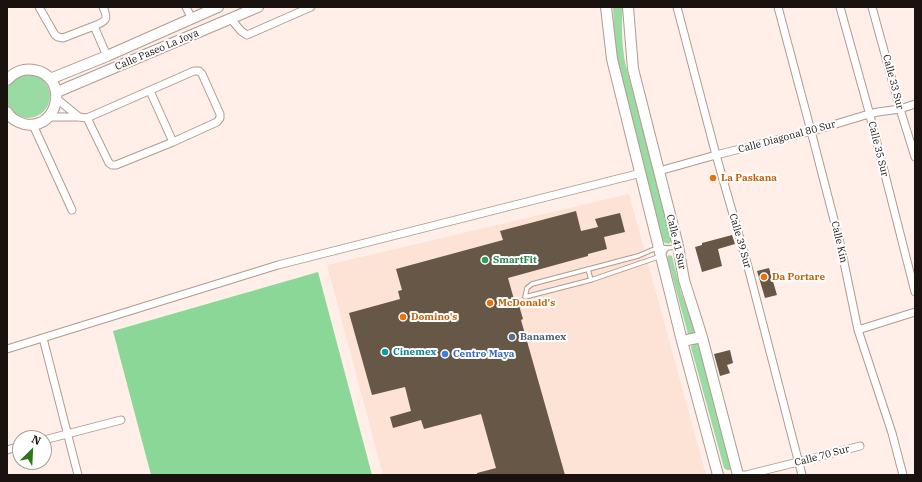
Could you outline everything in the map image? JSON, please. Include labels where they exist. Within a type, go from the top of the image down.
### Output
[{"type":"main road","name":"Calle Paseo La Joya","points":[[50,79],[192,19],[206,9],[218,7]]},
{"type":"main road","name":"Calle Paseo La Joya","points":[[57,96],[258,7]]},
{"type":"main road","name":"Calle 41 Sur","points":[[606,7],[612,59],[662,250],[682,341],[718,475]]},
{"type":"main road","name":"Calle 41 Sur","points":[[628,7],[633,69],[678,246],[684,280],[702,337],[738,475]]},
{"type":"main road","points":[[8,77],[22,70],[37,70],[50,79],[54,85],[57,96],[54,109],[42,122],[33,125],[19,122],[8,115]]},
{"type":"main road","points":[[682,341],[702,337]]},
{"type":"street","points":[[39,7],[55,35],[62,38],[104,22],[106,15],[103,7]]},
{"type":"street","points":[[186,7],[192,19]]},
{"type":"street","points":[[231,19],[241,32],[247,34],[311,7]]},
{"type":"street","name":"Calle 39 Sur","points":[[677,7],[716,155],[747,263],[802,475]]},
{"type":"street","name":"Calle Kin","points":[[778,7],[840,243],[858,330],[892,433],[903,475]]},
{"type":"street","name":"Calle 35 Sur","points":[[840,7],[915,292]]},
{"type":"street","name":"Calle 33 Sur","points":[[872,7],[915,157]]},
{"type":"street","points":[[94,26],[107,56]]},
{"type":"street","points":[[48,117],[87,118],[194,71],[199,71],[202,74],[220,114],[220,118],[217,122],[116,165],[109,163],[87,118]]},
{"type":"street","points":[[150,91],[173,142]]},
{"type":"street","points":[[57,96],[79,117]]},
{"type":"street","name":"Calle Diagonal 80 Sur","points":[[659,171],[811,131],[869,114],[900,109],[915,104]]},
{"type":"street","points":[[33,125],[72,210]]},
{"type":"street","points":[[7,349],[278,265],[641,173]]},
{"type":"street","points":[[858,330],[915,312]]},
{"type":"street","points":[[43,338],[78,475]]},
{"type":"street","points":[[52,438],[121,420]]},
{"type":"street","name":"Calle 70 Sur","points":[[738,475],[746,475],[860,446]]},
{"type":"lane","points":[[662,250],[591,280],[525,297],[527,288],[532,284],[588,269],[638,256],[662,250],[678,246]]},
{"type":"lane","points":[[588,269],[591,280]]},
{"type":"shaded area","points":[[629,194],[706,475],[383,475],[327,265]]},
{"type":"green space","points":[[613,7],[623,7],[622,35],[625,62],[672,240],[669,244],[663,241],[619,67]]},
{"type":"green space","points":[[24,74],[32,74],[44,80],[50,92],[50,100],[44,112],[32,118],[24,118],[12,112],[6,100],[6,92],[12,80]]},
{"type":"green space","points":[[669,255],[672,256],[681,292],[695,329],[695,333],[689,336],[667,257]]},
{"type":"green space","points":[[318,272],[372,475],[151,475],[113,331]]},
{"type":"green space","points":[[694,343],[697,343],[700,346],[732,468],[730,470],[724,468],[691,347]]},
{"type":"building","name":"Centro Maya","points":[[576,211],[581,231],[598,227],[595,219],[620,213],[625,232],[604,237],[607,249],[588,254],[588,256],[508,278],[515,303],[518,302],[523,319],[521,320],[565,475],[477,475],[477,473],[496,468],[481,414],[424,429],[421,420],[393,428],[390,417],[411,411],[405,387],[372,395],[349,313],[400,299],[398,291],[402,290],[396,269],[503,240],[500,231]]},
{"type":"building","points":[[732,235],[735,244],[718,249],[722,266],[702,272],[695,247],[702,245],[702,243]]},
{"type":"building","points":[[769,268],[777,295],[765,298],[757,271]]},
{"type":"building","points":[[730,350],[733,363],[727,365],[730,373],[720,376],[714,354]]},
{"type":"place","name":"La Paskana","points":[[713,178]]},
{"type":"place","name":"SmartFit","points":[[485,260]]},
{"type":"place","name":"Da Portare","points":[[764,277]]},
{"type":"place","name":"McDonald's","points":[[490,303]]},
{"type":"place","name":"Domino's","points":[[403,317]]},
{"type":"place","name":"Banamex","points":[[512,337]]},
{"type":"place","name":"Cinemex","points":[[385,352]]},
{"type":"place","name":"Centro Maya","points":[[445,354]]}]
